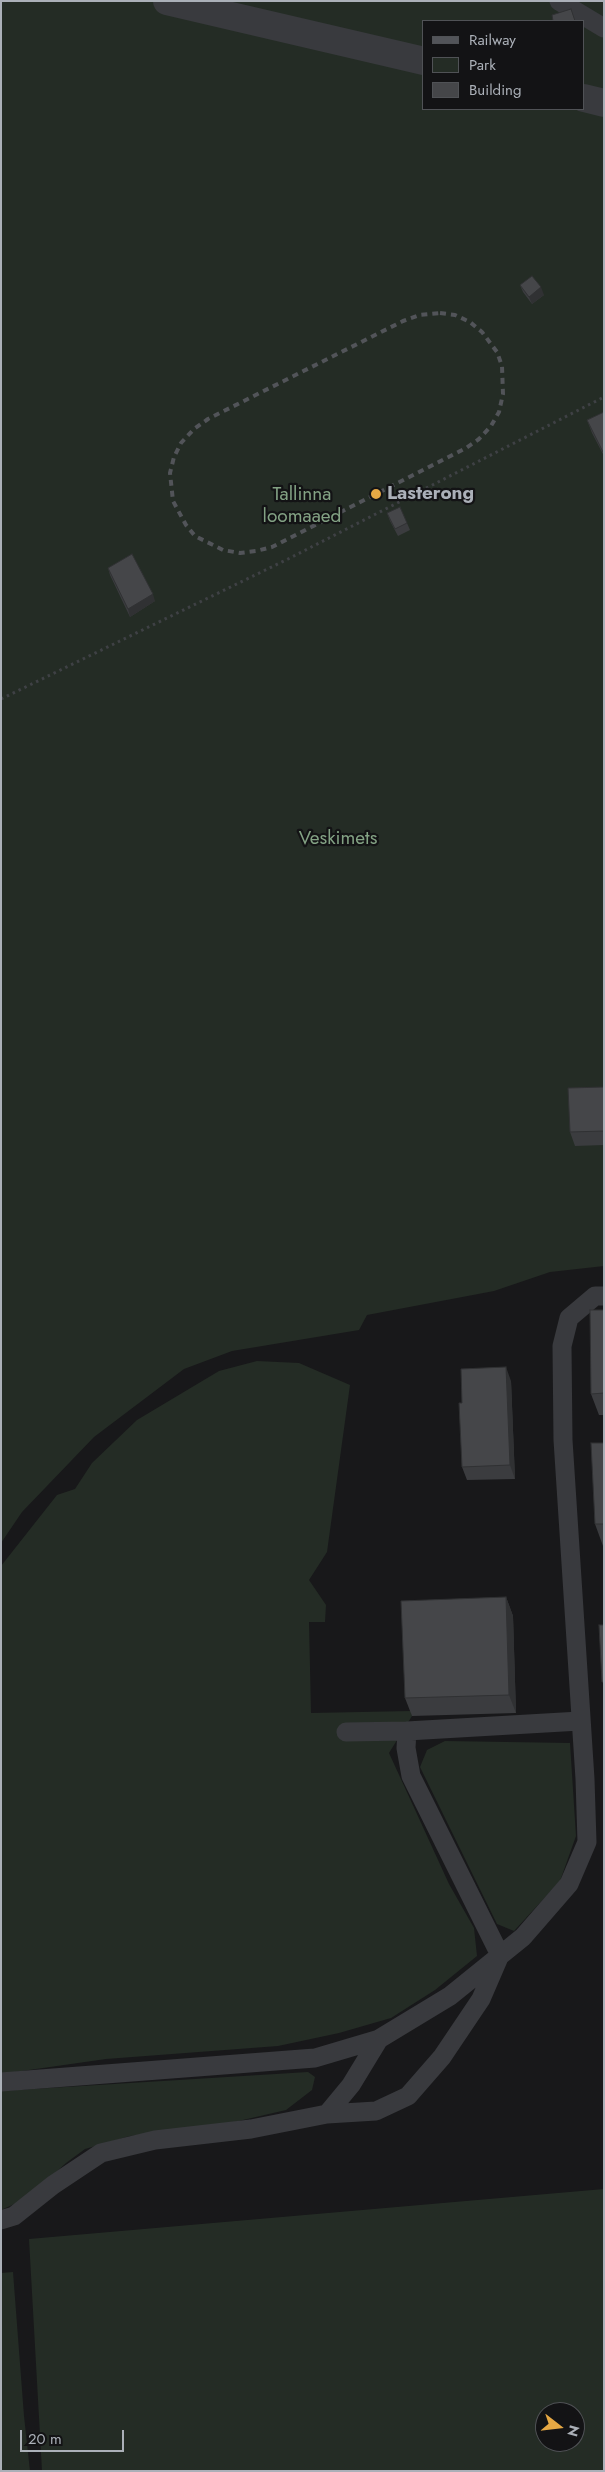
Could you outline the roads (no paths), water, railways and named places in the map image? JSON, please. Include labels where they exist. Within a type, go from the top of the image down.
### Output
[{"type":"street","points":[[167,1],[422,61]]},
{"type":"street","points":[[585,98],[604,102]]},
{"type":"lane","points":[[559,1],[604,28]]},
{"type":"lane","points":[[1,2082],[315,2058],[379,2039],[450,1996],[523,1937],[569,1884],[587,1842],[563,1440],[562,1346],[569,1318],[595,1296],[604,1296]]},
{"type":"lane","points":[[346,1732],[407,1731],[580,1721]]},
{"type":"lane","points":[[1,2220],[14,2216],[53,2185],[101,2153],[155,2140],[251,2129],[327,2114],[376,2110],[408,2096],[442,2057],[481,1999],[500,1955],[411,1776],[406,1748],[407,1731]]},
{"type":"lane","points":[[327,2114],[351,2085],[379,2039]]},
{"type":"railway","points":[[440,313],[455,315],[470,322],[482,332],[497,352],[502,366],[503,394],[499,412],[491,426],[479,439],[466,448],[272,547],[240,553],[223,550],[195,536],[186,525],[173,501],[170,473],[174,457],[181,443],[194,429],[208,419],[403,321],[420,315],[440,313]]},
{"type":"place","name":"Lasterong","points":[[376,494]]},
{"type":"park label","name":"Tallinna loomaaed","points":[[302,506]]},
{"type":"park label","name":"Veskimets","points":[[338,839]]}]
